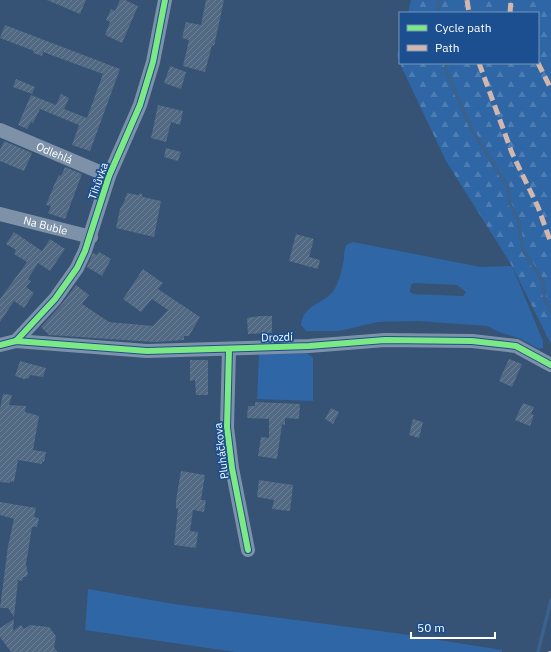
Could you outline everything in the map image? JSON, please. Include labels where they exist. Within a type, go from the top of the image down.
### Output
[{"type":"street","name":"Tihůvka","points":[[16,341],[46,309],[67,282],[77,268],[91,237],[109,176],[140,105],[153,62],[164,5]]},
{"type":"street","name":"Odlehlá","points":[[0,130],[109,176]]},
{"type":"street","name":"Na Buble","points":[[0,214],[91,237]]},
{"type":"street","name":"Drozdí","points":[[0,345],[16,341],[147,351],[309,346],[385,340],[466,341],[516,346],[551,365]]},
{"type":"street","name":"Pluháčkova","points":[[228,349],[227,427],[233,474],[248,550]]},
{"type":"green space","points":[[411,0],[551,0],[551,344],[512,266],[446,161],[400,64],[539,64],[539,12],[408,12]]},
{"type":"green space","points":[[399,48],[399,60],[397,55]]},
{"type":"green space","points":[[353,242],[481,267],[512,266],[543,341],[543,348],[539,349],[521,339],[499,332],[487,326],[418,321],[378,322],[339,331],[306,331],[301,325],[306,312],[327,297],[335,288],[341,274],[345,248]],"holes":[[[414,283],[457,285],[466,292],[463,296],[414,294],[410,292],[411,285]]]},
{"type":"green space","points":[[307,353],[313,358],[313,401],[257,399],[259,354]]},
{"type":"green space","points":[[88,589],[174,604],[395,633],[502,650],[502,652],[235,652],[85,630]]},
{"type":"building","points":[[47,0],[86,0],[80,14]]},
{"type":"building","points":[[120,0],[125,0],[138,6],[122,43],[105,35],[110,22],[106,20],[111,9],[115,11]]},
{"type":"building","points":[[206,0],[224,0],[214,46],[212,45],[205,72],[183,66],[189,40],[182,38],[186,22],[201,25]]},
{"type":"building","points":[[5,25],[120,69],[90,151],[72,145],[79,125],[40,109],[33,123],[31,122],[27,129],[18,125],[31,95],[56,105],[61,94],[69,98],[64,109],[87,118],[103,74],[43,52],[42,56],[33,53],[34,51],[0,38]]},
{"type":"building","points":[[170,66],[186,72],[181,89],[164,83]]},
{"type":"building","points":[[16,79],[35,87],[32,94],[13,87]]},
{"type":"building","points":[[158,105],[183,111],[180,125],[171,122],[166,142],[151,138]]},
{"type":"building","points":[[4,141],[32,153],[24,171],[0,161],[0,150]]},
{"type":"building","points":[[166,148],[181,152],[178,161],[164,157]]},
{"type":"building","points":[[65,167],[82,174],[65,219],[48,213],[51,206],[46,205],[59,175],[61,176]]},
{"type":"building","points":[[127,193],[138,195],[141,193],[143,197],[161,201],[154,237],[116,228],[120,209]]},
{"type":"building","points":[[14,232],[42,251],[50,239],[65,249],[50,271],[38,263],[28,279],[31,281],[26,287],[34,293],[24,308],[14,301],[0,322],[0,299],[27,262],[14,254],[16,250],[6,244]]},
{"type":"building","points":[[296,234],[314,239],[309,257],[320,260],[318,269],[289,261]]},
{"type":"building","points":[[99,252],[111,259],[102,276],[87,267],[93,253],[97,255]]},
{"type":"building","points":[[143,269],[163,283],[158,289],[200,317],[189,336],[184,336],[184,340],[155,342],[49,335],[41,327],[61,305],[76,285],[89,295],[82,304],[109,322],[153,326],[168,310],[152,299],[141,312],[123,299]]},
{"type":"building","points":[[272,316],[272,333],[248,334],[247,318]]},
{"type":"building","points":[[509,359],[522,364],[512,387],[499,381]]},
{"type":"building","points":[[190,360],[208,360],[208,395],[196,395],[195,380],[190,381]]},
{"type":"building","points":[[20,361],[46,368],[43,377],[30,375],[29,378],[24,379],[15,376]]},
{"type":"building","points":[[3,394],[12,395],[9,405],[26,406],[25,412],[39,416],[33,450],[46,452],[44,462],[42,461],[42,464],[18,460],[14,482],[10,481],[10,483],[0,482],[0,409]]},
{"type":"building","points":[[255,402],[300,404],[299,419],[285,418],[285,425],[282,424],[277,459],[258,456],[261,437],[269,438],[269,419],[247,418],[248,406],[255,406]]},
{"type":"building","points":[[523,403],[534,407],[531,414],[534,415],[530,426],[515,420]]},
{"type":"building","points":[[331,408],[339,412],[333,424],[325,419]]},
{"type":"building","points":[[413,419],[423,422],[419,438],[409,435]]},
{"type":"building","points":[[181,471],[205,475],[201,500],[206,500],[204,512],[193,510],[190,531],[198,532],[196,548],[174,545],[178,509],[176,508],[176,500]]},
{"type":"building","points":[[259,480],[293,485],[290,511],[272,509],[274,500],[257,497]]},
{"type":"building","points":[[0,502],[36,508],[34,517],[39,518],[37,527],[32,527],[26,564],[28,574],[26,577],[23,577],[22,581],[18,580],[14,617],[8,608],[0,608],[8,546],[14,519],[0,515]]},
{"type":"building","points":[[14,619],[13,631],[21,625],[24,629],[30,625],[49,627],[56,636],[54,647],[57,652],[11,652],[0,637],[0,628]]},
{"type":"waterway","points":[[438,12],[439,0]]},
{"type":"waterway","points":[[446,64],[446,71],[472,130],[508,187],[510,204],[518,220],[523,250],[542,280],[545,301],[551,310]]},
{"type":"waterway","points":[[538,652],[551,600]]},
{"type":"marked path","points":[[467,0],[469,12]]},
{"type":"marked path","points":[[510,12],[511,0]]},
{"type":"marked path","points":[[479,64],[512,153],[538,207],[551,243]]},
{"type":"marked path","points":[[538,64],[551,89]]},
{"type":"cycle path","points":[[16,341],[55,299],[77,268],[85,251],[109,176],[140,105],[153,62],[165,0]]},
{"type":"cycle path","points":[[0,345],[16,341],[147,351],[309,346],[385,340],[472,341],[516,346],[551,365]]},
{"type":"cycle path","points":[[229,349],[227,427],[232,468],[248,550]]}]
